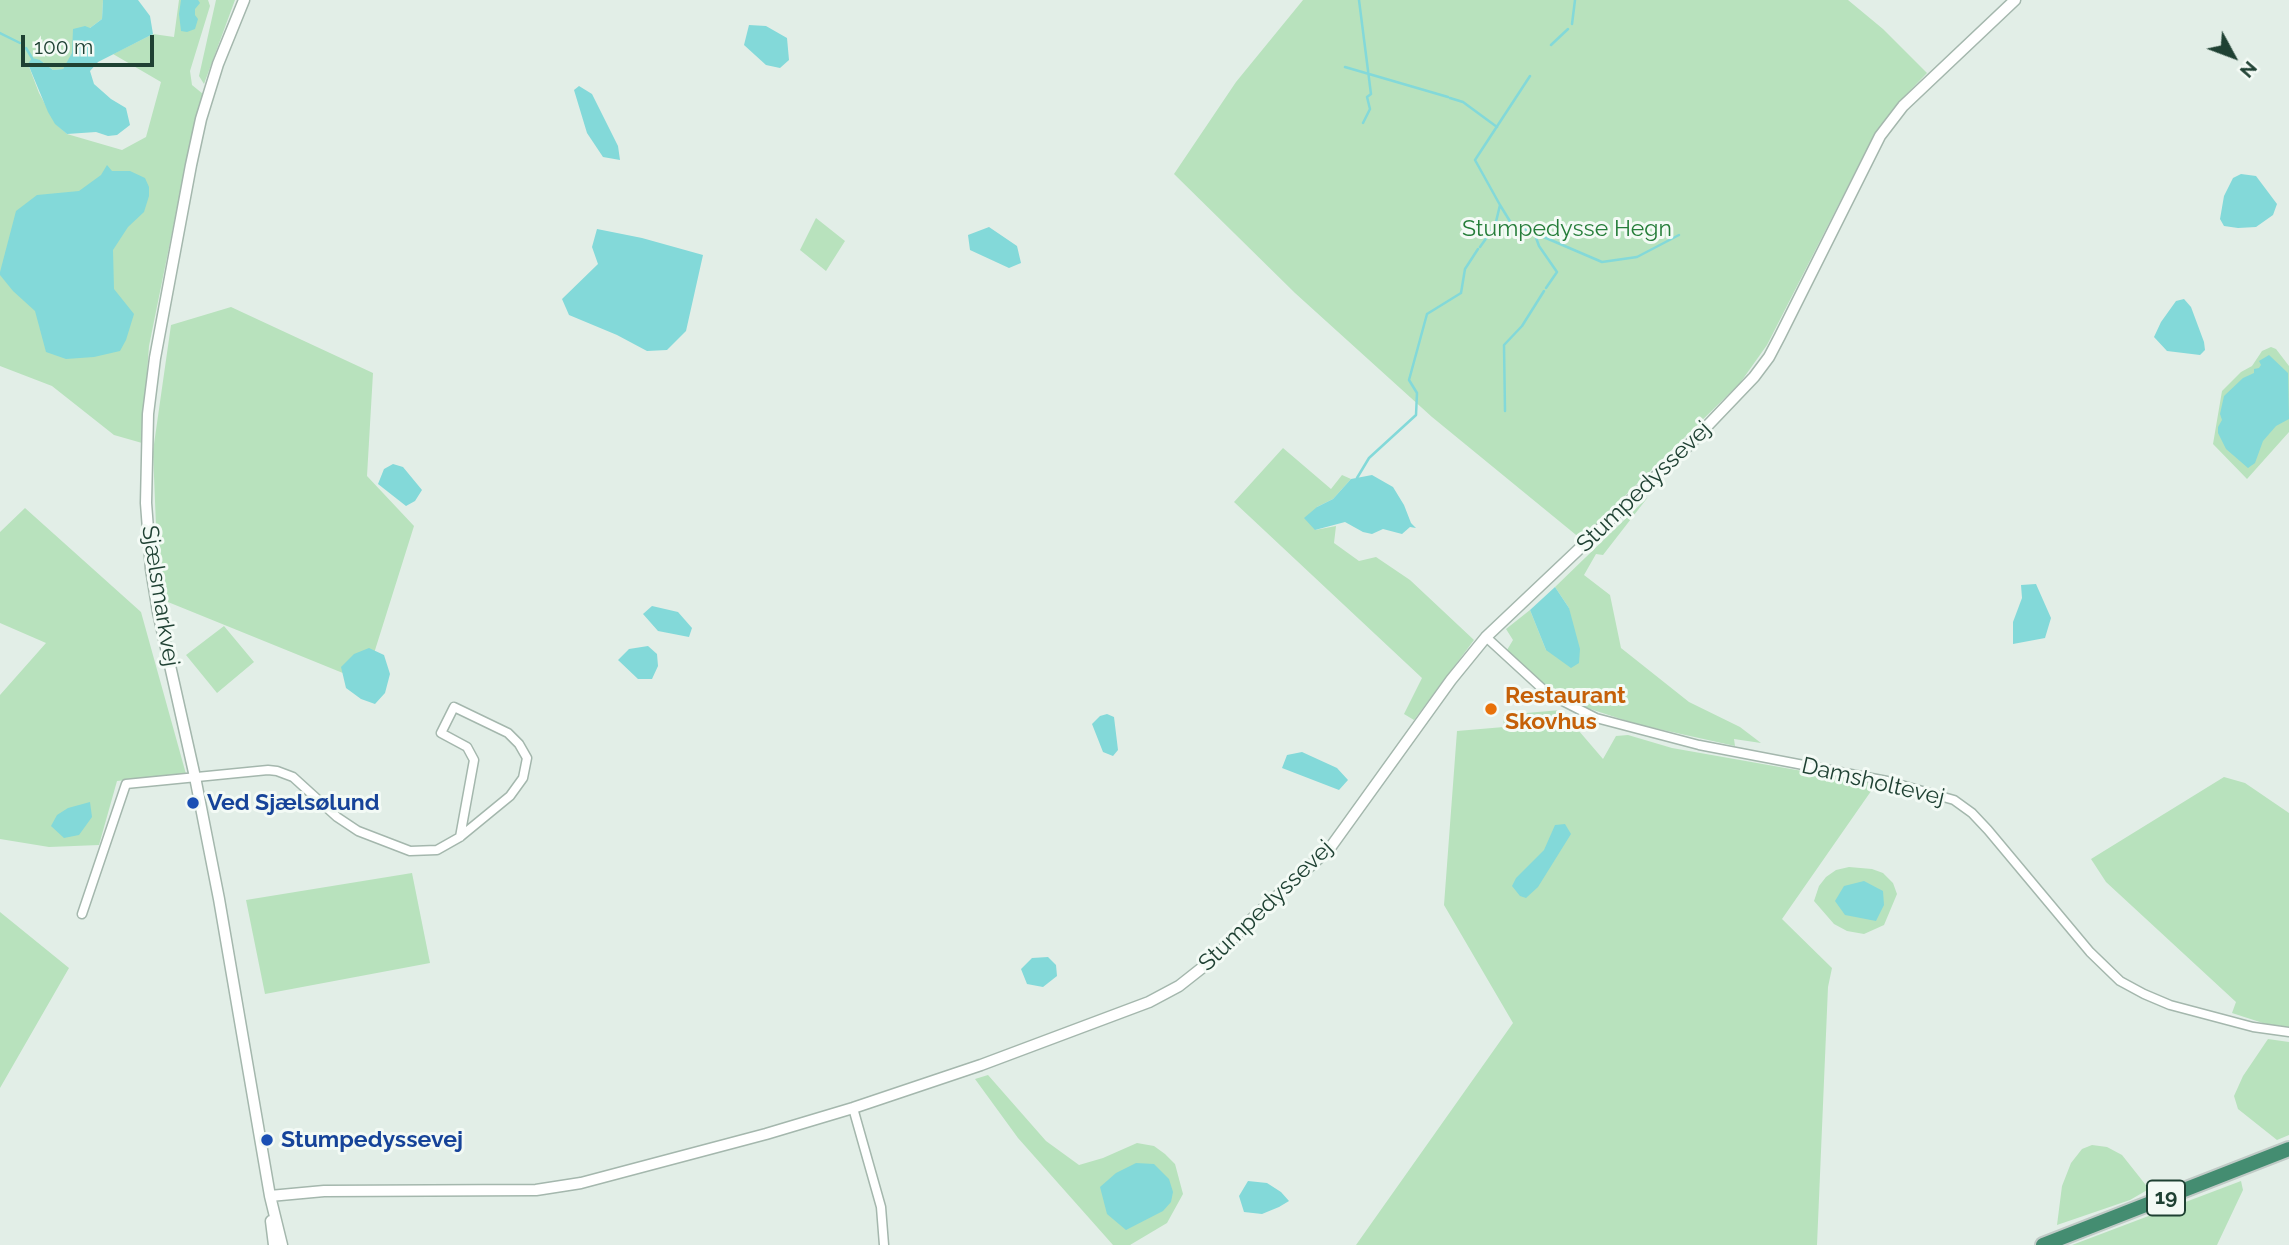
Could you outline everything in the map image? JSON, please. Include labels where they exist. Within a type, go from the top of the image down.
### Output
[{"type":"highway","name":"19","points":[[2043,1245],[2289,1149]]},
{"type":"street","name":"Sjælsmarkvej","points":[[244,0],[218,64],[196,142],[155,358],[147,439],[146,503],[151,569],[158,612],[219,899],[274,1245]]},
{"type":"street","name":"Stumpedyssevej","points":[[269,1201],[324,1191],[536,1190],[580,1182],[853,1108],[981,1065],[1149,1002],[1179,986],[1212,960],[1330,848],[1451,680],[1486,637],[1689,445],[1754,377],[1775,346],[1880,136],[1903,106],[2015,0]]},
{"type":"street","name":"Damsholtevej","points":[[1486,637],[1547,693],[1596,718],[1699,744],[1884,780],[1954,800],[1972,813],[1988,830],[2090,952],[2120,981],[2170,1005],[2253,1027],[2289,1032]]},
{"type":"street","points":[[82,914],[126,784],[268,770],[286,773],[337,817],[358,831],[410,851],[437,850],[460,837],[510,796],[523,778],[527,758],[519,744],[508,733],[454,707],[441,733],[467,747],[474,760],[460,837]]},
{"type":"street","points":[[853,1108],[881,1208],[884,1245]]},
{"type":"street","name":"Sjælsmarkvej","points":[[268,1245],[269,1201]]},
{"type":"street","name":"Sjælsmarkvej","points":[[269,1201],[282,1245]]},
{"type":"green space","points":[[0,0],[103,0],[102,19],[90,28],[63,69],[53,70],[40,60],[28,64],[39,93],[56,124],[67,134],[122,150],[146,137],[161,82],[113,54],[153,34],[174,37],[179,0],[208,0],[210,6],[190,71],[192,85],[203,94],[195,119],[149,346],[142,443],[114,435],[52,386],[0,366]]},
{"type":"green space","points":[[216,0],[235,0],[204,84],[199,76]]},
{"type":"green space","name":"Stumpedysse Hegn","points":[[1303,0],[1848,0],[1883,29],[1927,73],[1898,103],[1874,135],[1767,345],[1740,383],[1581,539],[1432,417],[1295,293],[1174,174],[1236,82]]},
{"type":"green space","points":[[816,218],[845,241],[826,271],[800,250]]},
{"type":"green space","points":[[231,307],[373,373],[367,476],[414,526],[365,682],[163,600],[153,451],[171,325]]},
{"type":"green space","points":[[2271,347],[2276,349],[2289,366],[2289,432],[2247,479],[2213,444],[2222,391],[2241,372],[2252,366],[2262,351]]},
{"type":"green space","points":[[1283,448],[1331,489],[1342,475],[1351,479],[1333,499],[1317,507],[1315,530],[1336,526],[1334,543],[1359,561],[1376,557],[1410,580],[1474,640],[1414,720],[1404,714],[1422,678],[1234,502]]},
{"type":"green space","points":[[1648,497],[1603,555],[1596,554],[1584,575],[1610,595],[1621,648],[1689,702],[1740,727],[1761,743],[1734,739],[1735,746],[1636,724],[1566,701],[1548,690],[1507,650],[1513,640],[1506,629],[1530,610],[1546,650],[1569,608],[1555,587]]},
{"type":"green space","points":[[25,508],[141,612],[186,774],[117,781],[99,845],[49,847],[0,839],[0,695],[46,643],[0,623],[0,532]]},
{"type":"green space","points":[[224,626],[254,662],[217,693],[186,655]]},
{"type":"green space","points":[[1561,710],[1603,759],[1616,736],[1628,735],[1672,748],[1876,784],[1782,919],[1832,968],[1828,987],[1817,1245],[1356,1245],[1513,1023],[1444,905],[1457,731],[1504,727],[1503,715]]},
{"type":"green space","points":[[2224,777],[2245,783],[2289,813],[2289,1027],[2266,1024],[2232,1013],[2236,1002],[2106,882],[2091,859]]},
{"type":"green space","points":[[1849,867],[1883,873],[1893,883],[1897,894],[1884,925],[1864,934],[1847,931],[1834,924],[1814,901],[1819,886],[1826,877],[1836,870]]},
{"type":"green space","points":[[412,873],[430,963],[265,994],[246,900]]},
{"type":"green space","points":[[0,912],[69,968],[0,1088]]},
{"type":"green space","points":[[2268,1039],[2289,1042],[2289,1135],[2277,1140],[2238,1109],[2234,1096],[2243,1076]]},
{"type":"green space","points":[[988,1075],[1046,1141],[1079,1165],[1137,1143],[1154,1146],[1165,1154],[1175,1164],[1183,1194],[1167,1223],[1130,1245],[1113,1245],[1018,1138],[975,1079]]},
{"type":"green space","points":[[2092,1145],[2107,1147],[2122,1155],[2149,1189],[2130,1200],[2057,1225],[2062,1186],[2071,1163],[2082,1149]]},
{"type":"green space","points":[[2241,1181],[2243,1190],[2217,1245],[2072,1245]]},
{"type":"water","points":[[103,0],[138,0],[150,16],[153,34],[98,62],[90,71],[94,84],[126,108],[130,125],[117,135],[108,136],[96,132],[67,134],[55,124],[48,112],[28,64],[32,58],[40,60],[53,70],[63,69],[72,53],[73,29],[85,26],[90,28],[102,19]]},
{"type":"water","points":[[181,0],[198,0],[200,3],[195,9],[198,19],[195,29],[187,32],[181,31]]},
{"type":"water","points":[[749,25],[766,26],[787,38],[789,60],[780,68],[766,65],[744,45]]},
{"type":"water","points":[[579,86],[592,94],[618,146],[620,160],[603,157],[587,133],[574,90]]},
{"type":"water","points":[[107,165],[112,171],[130,171],[145,178],[149,187],[144,212],[128,227],[113,250],[114,289],[134,314],[120,351],[94,357],[66,359],[46,352],[35,311],[13,291],[0,272],[16,211],[37,195],[79,191],[101,175]]},
{"type":"water","points":[[2241,174],[2256,176],[2277,204],[2273,215],[2256,227],[2224,226],[2220,219],[2224,196],[2233,178]]},
{"type":"water","points":[[989,227],[1017,246],[1021,263],[1009,268],[970,250],[968,235]]},
{"type":"water","points":[[597,229],[703,255],[686,331],[667,350],[647,351],[569,315],[562,299],[598,264],[592,247]]},
{"type":"water","points":[[2184,299],[2191,307],[2204,342],[2205,350],[2200,355],[2167,351],[2154,337],[2176,301]]},
{"type":"water","points":[[2269,355],[2288,373],[2289,419],[2276,426],[2263,441],[2255,463],[2248,468],[2226,449],[2218,433],[2222,420],[2220,414],[2224,396],[2243,378],[2254,373],[2254,369],[2261,365],[2259,361]]},
{"type":"water","points":[[393,464],[403,467],[422,490],[415,501],[406,506],[378,484],[384,469]]},
{"type":"water","points":[[1372,475],[1393,487],[1416,528],[1410,527],[1402,534],[1383,529],[1372,534],[1345,522],[1315,530],[1304,518],[1333,499],[1351,479]]},
{"type":"water","points":[[2036,584],[2051,618],[2045,638],[2013,644],[2013,622],[2022,598],[2021,585]]},
{"type":"water","points":[[1555,587],[1569,608],[1580,649],[1579,663],[1571,668],[1546,650],[1530,610]]},
{"type":"water","points":[[652,606],[678,612],[692,628],[689,637],[658,631],[643,614]]},
{"type":"water","points":[[648,646],[657,654],[658,666],[652,679],[638,679],[618,660],[629,649]]},
{"type":"water","points":[[369,648],[384,655],[390,674],[385,693],[375,704],[361,699],[346,688],[341,667],[354,654]]},
{"type":"water","points":[[1107,714],[1114,717],[1118,750],[1113,756],[1103,752],[1092,724],[1100,716]]},
{"type":"water","points":[[1302,752],[1337,768],[1348,780],[1339,790],[1282,768],[1287,755]]},
{"type":"water","points":[[90,802],[92,817],[79,835],[64,838],[51,826],[57,815],[68,808]]},
{"type":"water","points":[[1565,824],[1571,834],[1538,887],[1526,898],[1520,896],[1512,886],[1516,878],[1544,850],[1555,825]]},
{"type":"water","points":[[1864,881],[1883,891],[1884,905],[1876,921],[1845,915],[1835,901],[1844,886]]},
{"type":"water","points":[[1048,957],[1056,965],[1057,976],[1043,987],[1027,984],[1021,969],[1032,958]]},
{"type":"water","points":[[1136,1163],[1154,1164],[1169,1179],[1173,1192],[1171,1202],[1163,1211],[1126,1230],[1107,1214],[1100,1187],[1116,1173]]},
{"type":"water","points":[[1248,1181],[1267,1183],[1289,1201],[1262,1214],[1244,1212],[1239,1196]]},
{"type":"waterway","points":[[1359,0],[1371,94],[1367,97],[1370,109],[1363,123]]},
{"type":"waterway","points":[[1572,24],[1575,0]]},
{"type":"waterway","points":[[1551,45],[1568,29]]},
{"type":"waterway","points":[[0,33],[20,43]]},
{"type":"waterway","points":[[26,48],[32,58]]},
{"type":"waterway","points":[[1345,67],[1448,97]]},
{"type":"waterway","points":[[1480,247],[1495,226],[1500,205],[1475,160],[1530,76]]},
{"type":"waterway","points":[[1450,98],[1463,102],[1497,127]]},
{"type":"waterway","points":[[1500,205],[1511,223],[1602,262],[1637,257],[1679,235]]},
{"type":"waterway","points":[[1535,235],[1539,246],[1557,272],[1546,288]]},
{"type":"waterway","points":[[1357,478],[1369,458],[1416,415],[1417,393],[1409,380],[1427,314],[1461,293],[1465,269],[1478,249]]},
{"type":"waterway","points":[[1505,411],[1504,345],[1522,326],[1544,291]]},
{"type":"place","name":"Restaurant Skovhus","points":[[1491,709]]},
{"type":"place","name":"Ved Sjælsølund","points":[[193,803]]},
{"type":"place","name":"Stumpedyssevej","points":[[267,1140]]}]
